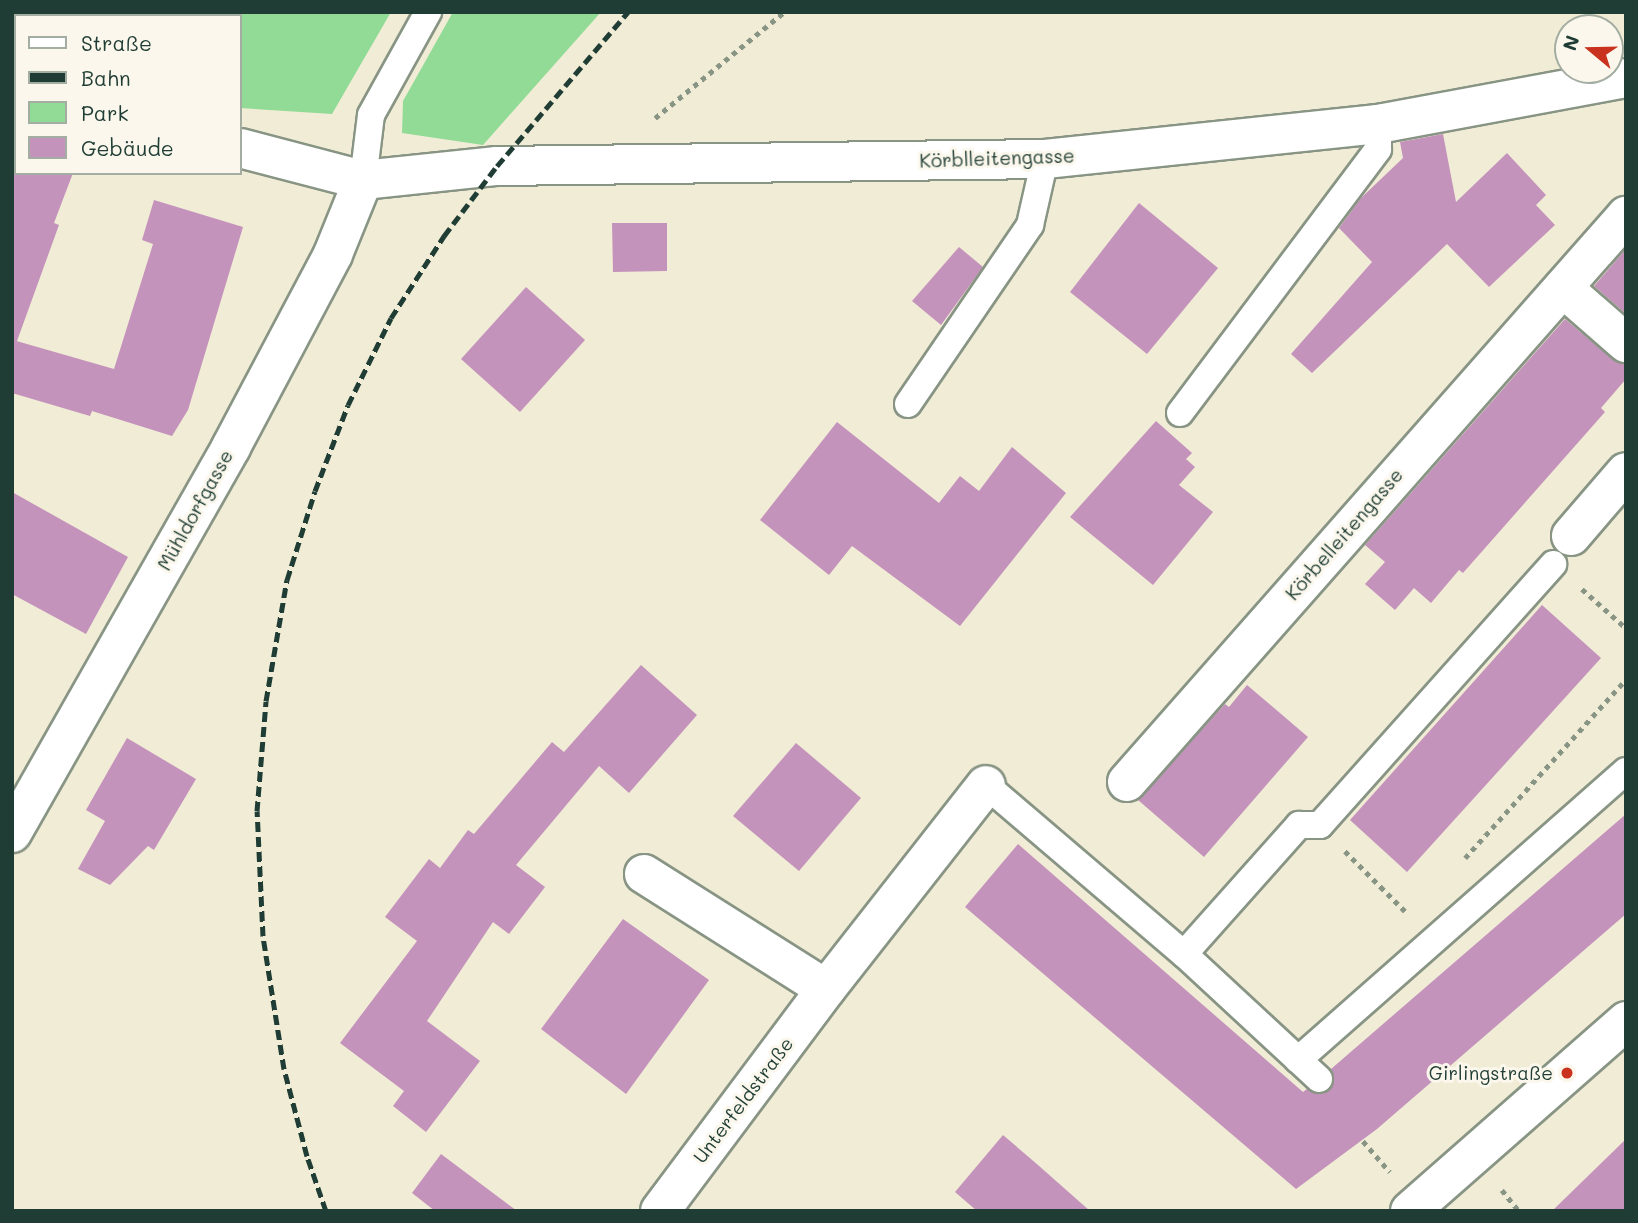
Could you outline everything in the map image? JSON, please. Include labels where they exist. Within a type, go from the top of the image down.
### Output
[{"type":"street","name":"Körblleitengasse","points":[[363,180],[497,166],[1045,159],[1378,124],[1626,78]]},
{"type":"street","points":[[242,149],[363,180]]},
{"type":"street","name":"Mühldorfgasse","points":[[12,834],[231,447],[332,254],[363,180]]},
{"type":"street","name":"Körbelleitengasse","points":[[1127,782],[1626,216]]},
{"type":"street","points":[[1563,288],[1626,343]]},
{"type":"street","points":[[1562,550],[1626,472]]},
{"type":"street","name":"Unterfeldstraße","points":[[660,1211],[826,989],[986,785]]},
{"type":"street","points":[[644,874],[826,989]]},
{"type":"street","points":[[1410,1211],[1626,1021]]},
{"type":"lane","points":[[363,180],[371,115],[428,12]]},
{"type":"lane","points":[[1180,413],[1378,149],[1378,124]]},
{"type":"lane","points":[[908,404],[1030,225],[1045,159]]},
{"type":"lane","points":[[1184,954],[1299,825],[1320,825],[1562,550]]},
{"type":"lane","points":[[1297,1060],[1626,771]]},
{"type":"lane","points":[[986,785],[1184,954],[1319,1079]]},
{"type":"path","points":[[650,122],[784,12]]},
{"type":"path","points":[[1562,550],[1626,628]]},
{"type":"path","points":[[1458,866],[1626,679]]},
{"type":"path","points":[[1320,825],[1411,918]]},
{"type":"green space","points":[[391,12],[332,114],[242,108],[242,14],[217,14]]},
{"type":"green space","points":[[453,12],[601,12],[483,145],[402,133],[403,101]]},
{"type":"building","points":[[1443,134],[1456,202],[1507,153],[1546,195],[1536,205],[1555,225],[1489,287],[1447,244],[1312,373],[1291,354],[1372,262],[1339,228],[1361,198],[1403,158],[1400,142]]},
{"type":"building","points":[[12,173],[72,175],[54,223],[59,225],[17,341],[13,340],[114,369],[153,244],[142,240],[154,200],[243,227],[188,410],[172,436],[92,411],[90,416],[12,393]]},
{"type":"building","points":[[1139,203],[1218,268],[1147,354],[1070,292]]},
{"type":"building","points":[[612,223],[667,223],[667,271],[613,272]]},
{"type":"building","points":[[959,247],[983,267],[941,325],[912,301]]},
{"type":"building","points":[[1626,249],[1626,314],[1594,286]]},
{"type":"building","points":[[526,287],[585,340],[520,412],[461,359]]},
{"type":"building","points":[[1565,319],[1612,359],[1626,364],[1626,379],[1601,408],[1605,412],[1463,573],[1459,570],[1431,603],[1414,588],[1395,610],[1365,584],[1385,562],[1365,545]]},
{"type":"building","points":[[1156,421],[1192,453],[1186,459],[1195,467],[1179,485],[1213,512],[1153,585],[1070,517]]},
{"type":"building","points":[[837,422],[939,503],[960,476],[979,491],[1012,447],[1066,493],[960,626],[852,546],[829,575],[760,520]]},
{"type":"building","points":[[12,492],[128,557],[86,634],[12,594]]},
{"type":"building","points":[[1542,605],[1601,658],[1407,872],[1350,820]]},
{"type":"building","points":[[641,665],[697,715],[629,793],[599,766],[516,865],[545,887],[509,934],[493,922],[427,1021],[480,1061],[426,1132],[393,1106],[404,1091],[340,1043],[417,941],[385,917],[429,859],[440,868],[468,830],[474,834],[552,742],[564,752]]},
{"type":"building","points":[[1247,685],[1308,737],[1204,857],[1138,800],[1225,704],[1229,707]]},
{"type":"building","points":[[127,738],[196,779],[154,850],[148,846],[110,885],[78,869],[105,821],[86,810]]},
{"type":"building","points":[[796,743],[861,798],[799,871],[733,816]]},
{"type":"building","points":[[1626,814],[1626,914],[1377,1129],[1296,1189],[965,907],[1018,844],[1303,1092],[1307,1089],[1323,1094],[1334,1083],[1331,1069]]},
{"type":"building","points":[[623,919],[709,980],[626,1094],[541,1029]]},
{"type":"building","points":[[1003,1135],[1090,1211],[977,1211],[955,1192]]},
{"type":"building","points":[[1626,1139],[1626,1211],[1552,1211]]},
{"type":"building","points":[[441,1154],[517,1211],[435,1211],[412,1193]]},
{"type":"railway","points":[[326,1211],[307,1156],[284,1069],[263,936],[257,811],[266,701],[287,580],[315,491],[348,405],[391,318],[444,236],[497,166],[628,12]]},
{"type":"place","name":"Girlingstraße","points":[[1567,1073]]}]
